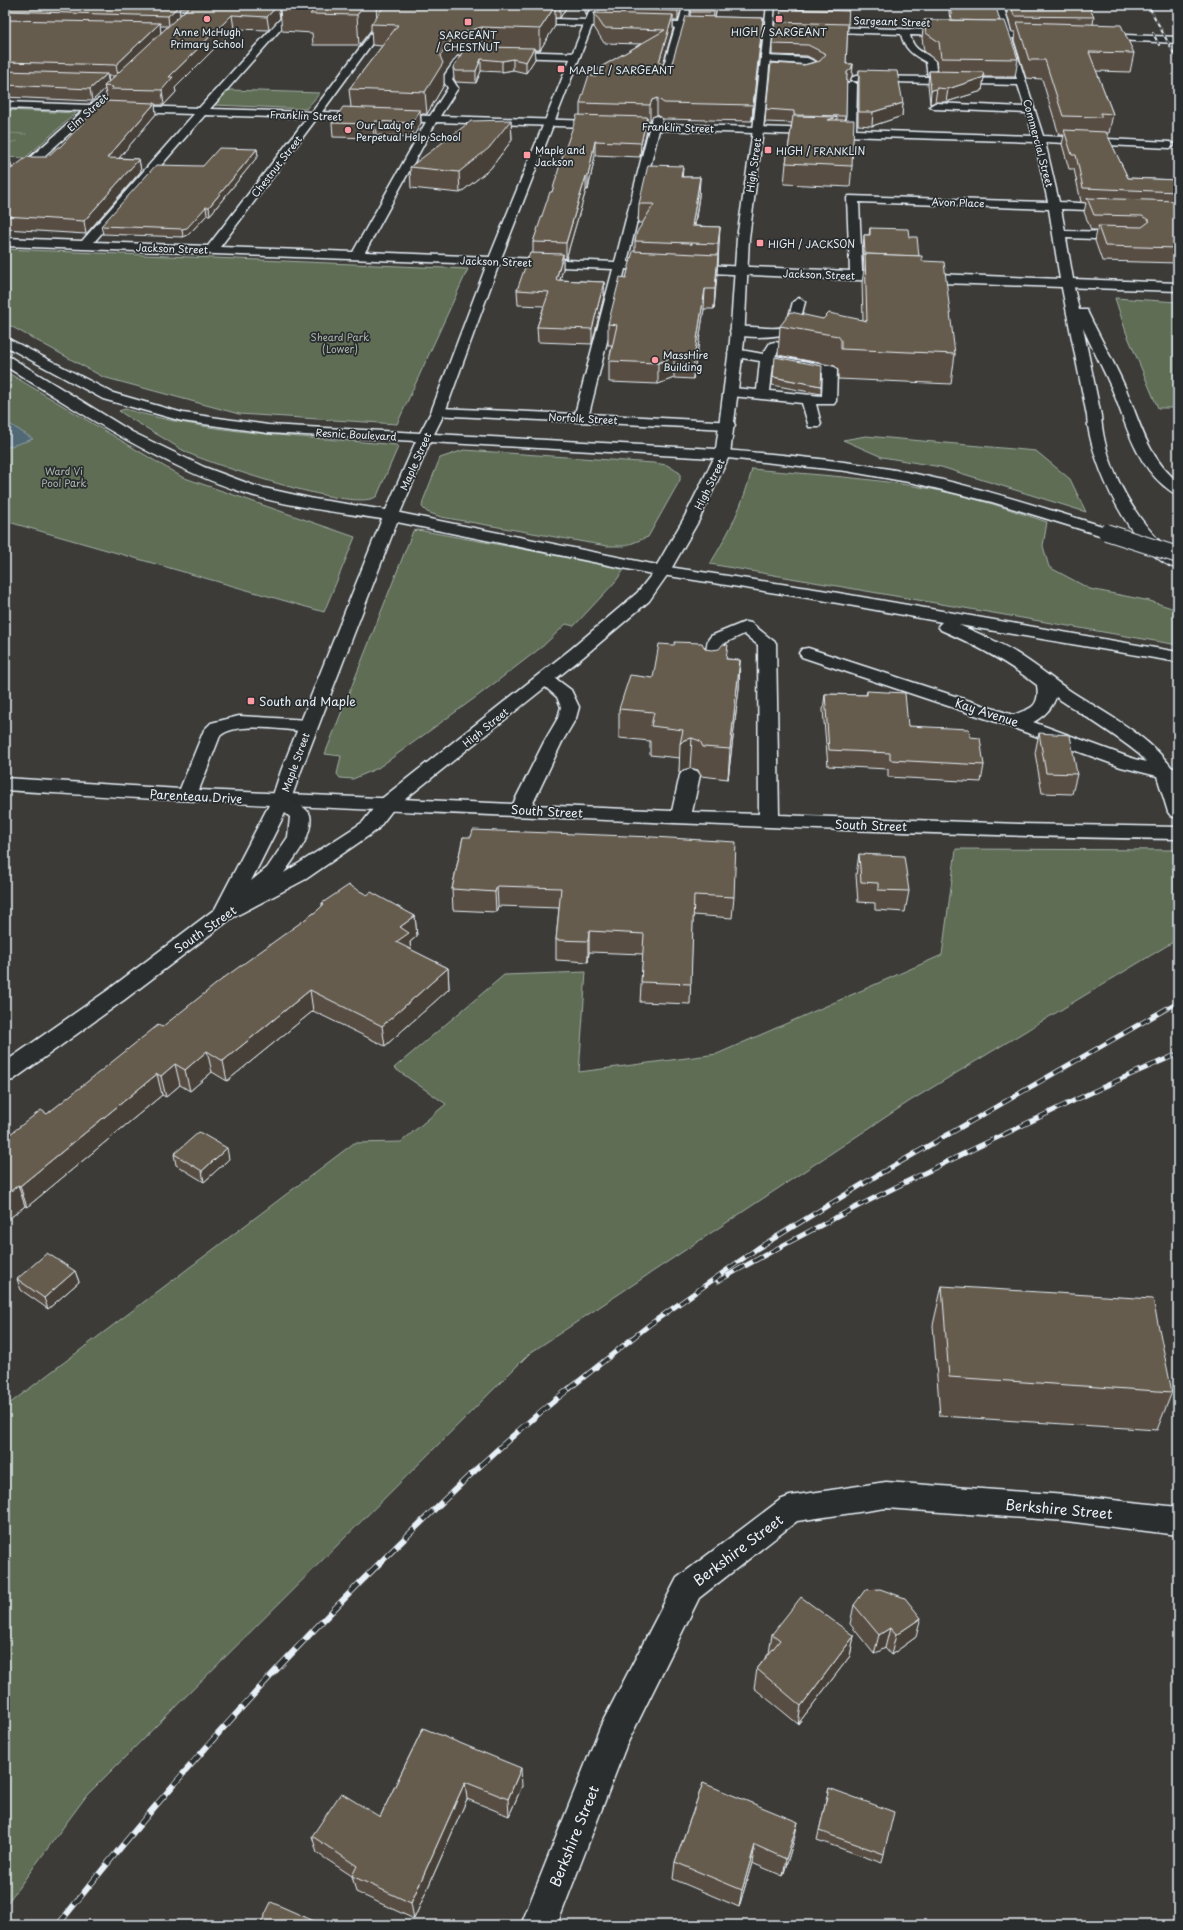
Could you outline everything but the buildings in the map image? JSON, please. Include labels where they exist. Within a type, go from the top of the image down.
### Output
[{"type":"main road","points":[[85,244],[298,5]]},
{"type":"main road","name":"Chestnut Street","points":[[212,249],[314,116],[382,17],[396,5]]},
{"type":"main road","name":"Maple Street","points":[[224,913],[281,801],[308,726],[391,516],[438,412],[494,261],[596,5]]},
{"type":"main road","points":[[666,78],[687,5]]},
{"type":"main road","name":"High Street","points":[[387,804],[545,678],[643,597],[662,571],[691,520],[724,454],[732,392],[743,238],[767,66],[771,5]]},
{"type":"main road","name":"Commercial Street","points":[[999,5],[1006,35],[1031,110],[1051,183],[1067,283]]},
{"type":"main road","points":[[275,14],[305,15]]},
{"type":"main road","points":[[382,17],[398,18]]},
{"type":"main road","name":"Sargeant Street","points":[[513,21],[1052,36]]},
{"type":"main road","points":[[905,32],[907,42],[914,52],[930,61],[932,80]]},
{"type":"main road","points":[[1090,37],[1178,40]]},
{"type":"main road","points":[[357,256],[433,119],[454,88],[447,79],[460,59],[483,53],[505,52],[575,56]]},
{"type":"main road","points":[[767,66],[807,61],[819,66],[810,70],[786,71]]},
{"type":"main road","points":[[851,133],[854,82],[932,80],[1022,82]]},
{"type":"main road","name":"Elm Street","points":[[5,181],[31,162],[107,95]]},
{"type":"main road","name":"Franklin Street","points":[[5,105],[549,123],[656,123],[758,130],[1170,145]]},
{"type":"main road","points":[[935,106],[1031,110]]},
{"type":"main road","points":[[582,418],[656,123]]},
{"type":"main road","points":[[11,161],[31,162]]},
{"type":"main road","name":"Avon Place","points":[[856,276],[853,198],[1124,209]]},
{"type":"main road","points":[[1057,220],[1072,221]]},
{"type":"main road","points":[[1060,234],[1139,237]]},
{"type":"main road","name":"Jackson Street","points":[[5,242],[1178,288]]},
{"type":"main road","points":[[1067,283],[1118,389],[1142,452],[1157,473],[1178,490]]},
{"type":"main road","points":[[1067,283],[1094,416],[1093,429],[1098,448],[1132,518],[1145,536],[1178,564]]},
{"type":"main road","points":[[737,331],[768,333],[783,332],[792,329],[799,302]]},
{"type":"main road","name":"Resnic Boulevard","points":[[5,341],[49,366],[108,396],[182,417],[268,429],[724,454],[846,466],[903,476],[982,494],[1178,555]]},
{"type":"main road","points":[[763,396],[767,359],[778,342]]},
{"type":"main road","points":[[732,392],[763,396],[790,394],[808,400],[829,401],[830,370],[799,367],[767,359],[735,354]]},
{"type":"main road","points":[[5,360],[127,435],[199,470],[251,490],[314,504],[391,516],[662,571],[822,595],[1178,657]]},
{"type":"main road","points":[[808,400],[814,424]]},
{"type":"main road","name":"Norfolk Street","points":[[438,412],[728,425]]},
{"type":"main road","points":[[919,613],[981,641],[1020,663],[1046,683],[1132,739],[1174,769],[1170,781],[1178,812]]},
{"type":"main road","points":[[711,672],[717,640],[745,627],[767,642],[769,821]]},
{"type":"main road","name":"Kay Avenue","points":[[808,653],[1015,722],[1128,763],[1174,769]]},
{"type":"main road","points":[[520,810],[553,742],[567,718],[570,707],[566,694],[545,678]]},
{"type":"main road","points":[[1015,722],[1035,715],[1045,703],[1049,692],[1046,683]]},
{"type":"main road","points":[[187,795],[211,734],[218,727],[239,722],[308,726]]},
{"type":"main road","points":[[681,817],[690,776]]},
{"type":"main road","name":"Parenteau Drive","points":[[5,784],[281,801],[387,804]]},
{"type":"main road","points":[[224,913],[274,873],[298,837],[300,815],[281,801]]},
{"type":"main road","name":"South Street","points":[[5,1074],[116,995],[224,913],[299,874],[370,826],[387,804],[769,821],[1073,831],[1178,832]]},
{"type":"main road","name":"Berkshire Street","points":[[538,1925],[613,1737],[688,1588],[790,1509],[886,1495],[1066,1508],[1178,1521]]},
{"type":"green space","points":[[229,90],[320,93],[306,109],[215,105]]},
{"type":"green space","points":[[5,110],[76,113],[25,158],[5,157]]},
{"type":"green space","name":"Sheard Park (Lower)","points":[[5,249],[468,269],[397,424],[239,414],[103,377],[5,323]]},
{"type":"green space","points":[[1115,298],[1178,302],[1178,408],[1158,408],[1126,332]]},
{"type":"green space","name":"Ward Vi Pool Park","points":[[5,371],[182,477],[355,537],[324,612],[5,521]]},
{"type":"green space","points":[[125,409],[158,418],[226,429],[294,437],[396,445],[398,447],[377,496],[365,500],[343,499],[286,486],[228,468],[190,454],[119,411]]},
{"type":"green space","points":[[866,436],[1036,451],[1070,479],[1086,512],[941,467],[882,457],[843,440]]},
{"type":"green space","points":[[464,450],[654,463],[667,465],[680,473],[680,480],[648,537],[625,546],[607,546],[441,517],[427,512],[422,507],[423,501],[440,458]]},
{"type":"green space","points":[[752,469],[864,479],[947,492],[983,501],[1047,522],[1043,546],[1049,567],[1090,589],[1150,601],[1178,610],[1178,645],[710,564],[735,518],[745,494]]},
{"type":"green space","points":[[418,530],[622,567],[624,570],[615,582],[574,626],[566,624],[543,646],[479,695],[378,768],[353,779],[340,778],[337,774],[341,756],[325,754],[413,531]]},
{"type":"green space","points":[[956,849],[1178,850],[1178,939],[910,1101],[530,1353],[87,1795],[5,1906],[5,1407],[354,1143],[401,1142],[446,1104],[394,1068],[504,975],[586,972],[579,1072],[717,1054],[942,955]]},
{"type":"water","points":[[5,421],[33,439],[5,448]]},
{"type":"railway","points":[[1148,5],[1178,61]]},
{"type":"railway","points":[[1153,33],[1159,45]]},
{"type":"railway","points":[[569,1389],[649,1325],[758,1248],[876,1176],[1178,1002]]},
{"type":"railway","points":[[718,1281],[863,1203],[1094,1091],[1178,1054]]},
{"type":"railway","points":[[58,1925],[180,1777],[309,1635],[461,1484],[525,1425],[570,1388]]},
{"type":"place","name":"Anne McHugh Primary School","points":[[207,19]]},
{"type":"place","name":"HIGH / SARGEANT","points":[[779,19]]},
{"type":"place","name":"SARGEANT / CHESTNUT","points":[[468,22]]},
{"type":"place","name":"MAPLE / SARGEANT","points":[[561,69]]},
{"type":"place","name":"Our Lady of Perpetual Help School","points":[[348,130]]},
{"type":"place","name":"HIGH / FRANKLIN","points":[[768,150]]},
{"type":"place","name":"Maple and Jackson","points":[[527,155]]},
{"type":"place","name":"HIGH / JACKSON","points":[[760,243]]},
{"type":"place","name":"MassHire Building","points":[[655,360]]},
{"type":"place","name":"South and Maple","points":[[251,701]]}]
